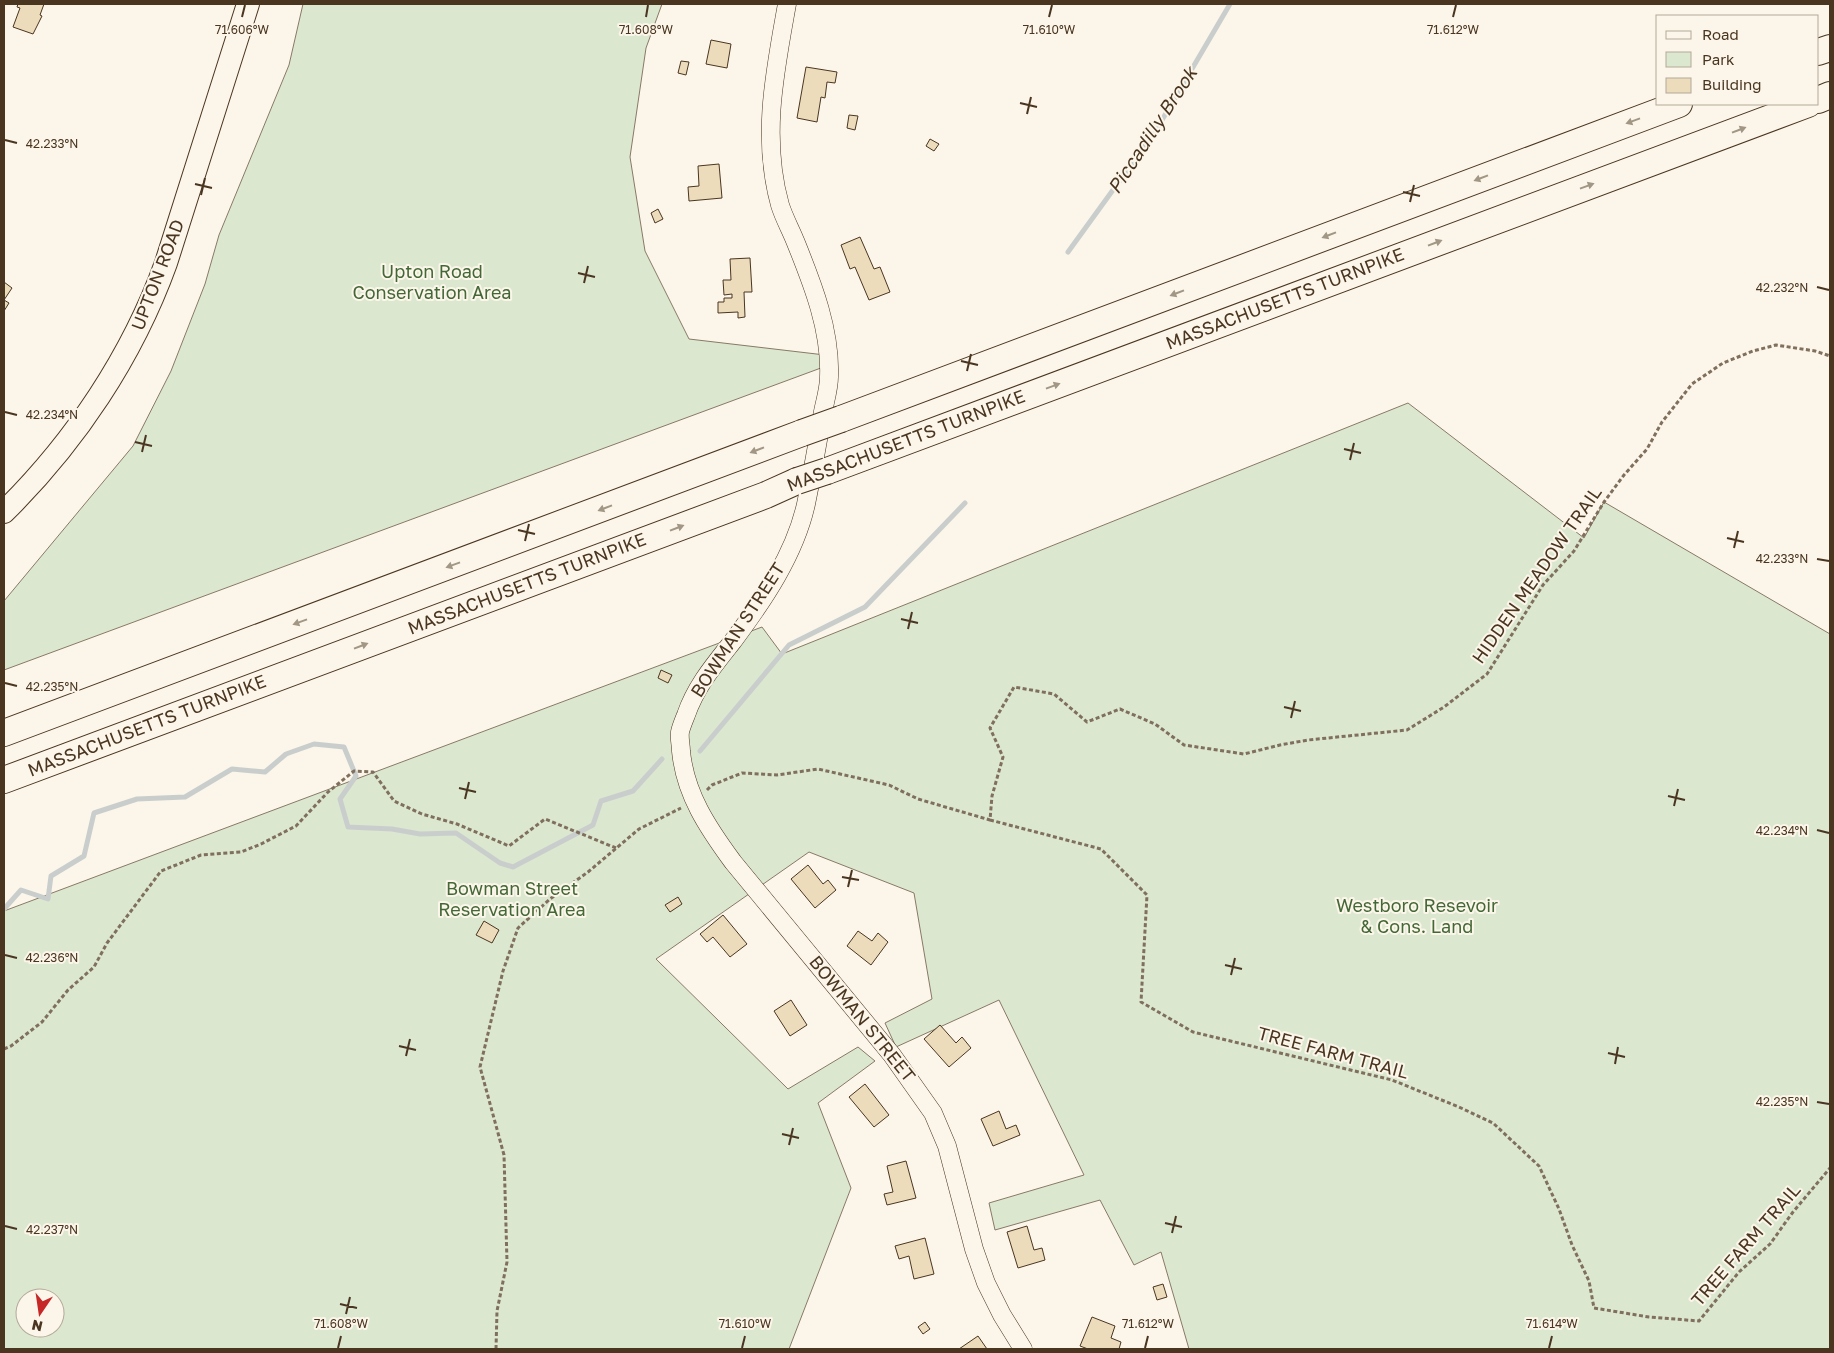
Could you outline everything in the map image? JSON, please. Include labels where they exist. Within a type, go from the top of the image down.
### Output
[{"type":"highway","points":[[4,733],[1675,105]]},
{"type":"highway","name":"MASSACHUSETTS TURNPIKE","points":[[4,780],[748,502],[797,481],[1805,105]]},
{"type":"main road","name":"UPTON ROAD","points":[[4,512],[37,477],[82,421],[121,362],[154,298],[248,4]]},
{"type":"street","name":"BOWMAN STREET","points":[[786,4],[772,101],[770,137],[773,172],[781,207],[808,273],[819,307],[827,342],[830,377],[806,505],[790,551],[753,612],[705,676],[692,699],[680,733],[683,768],[694,802],[712,833],[733,862],[892,1054],[934,1113],[948,1146],[974,1249],[986,1283],[1002,1315],[1024,1349]]},
{"type":"path","name":"HIDDEN MEADOW TRAIL","points":[[990,820],[992,796],[1003,757],[990,728],[1014,687],[1054,694],[1087,722],[1120,709],[1155,724],[1184,745],[1244,754],[1308,740],[1407,730],[1444,707],[1487,674],[1542,585],[1574,551],[1604,502],[1647,449],[1662,422],[1692,384],[1723,363],[1753,351],[1776,345],[1815,351],[1830,356]]},
{"type":"path","points":[[496,1349],[497,1310],[507,1262],[504,1155],[480,1067],[502,971],[518,928],[550,899],[639,829],[694,802],[712,785],[742,773],[777,775],[818,768],[890,785],[918,799],[990,820]]},
{"type":"path","points":[[4,1049],[11,1046],[42,1022],[68,990],[94,967],[107,943],[161,871],[201,855],[241,852],[296,826],[328,792],[354,771],[374,772],[394,801],[422,814],[457,824],[509,846],[545,819],[616,848]]},
{"type":"path","name":"TREE FARM TRAIL","points":[[990,820],[1100,849],[1148,895],[1141,1002],[1194,1032],[1392,1080],[1493,1122],[1539,1166],[1589,1281],[1594,1308],[1649,1317],[1699,1321],[1739,1272],[1770,1244],[1793,1212],[1830,1168]]},
{"type":"green space","name":"Upton Road Conservation Area","points":[[303,4],[662,4],[646,48],[630,157],[645,251],[689,339],[825,355],[829,365],[4,670],[4,601],[133,446],[171,371],[205,284],[219,235],[289,65]]},
{"type":"green space","name":"Westboro Resevoir & Cons. Land","points":[[1408,403],[1584,538],[1604,502],[1830,634],[1830,1349],[1189,1349],[1161,1252],[1134,1265],[1100,1200],[995,1230],[989,1203],[1084,1175],[999,1000],[896,1047],[885,1023],[932,999],[914,893],[809,852],[656,959],[788,1089],[858,1047],[875,1061],[818,1103],[851,1188],[789,1349],[4,1349],[4,911],[762,627],[782,654]]},
{"type":"building","points":[[18,4],[44,4],[40,15],[42,16],[33,34],[13,27],[20,8],[17,7]]},
{"type":"building","points":[[711,40],[731,44],[727,68],[706,64]]},
{"type":"building","points":[[681,61],[689,62],[686,75],[678,73]]},
{"type":"building","points":[[806,67],[837,72],[835,83],[827,82],[825,98],[821,97],[817,122],[797,118]]},
{"type":"building","points":[[849,115],[858,116],[855,130],[847,128]]},
{"type":"building","points":[[930,139],[939,144],[934,151],[926,146]]},
{"type":"building","points":[[719,164],[722,198],[689,201],[688,187],[699,186],[698,166]]},
{"type":"building","points":[[658,209],[663,219],[655,223],[651,213]]},
{"type":"building","points":[[860,237],[874,269],[880,267],[890,292],[869,300],[855,267],[850,269],[841,245]]},
{"type":"building","points":[[750,258],[752,292],[744,292],[745,317],[738,318],[738,312],[718,313],[718,302],[724,302],[724,298],[732,298],[732,294],[724,295],[723,280],[731,280],[730,259]]},
{"type":"building","points":[[4,282],[12,288],[4,300]]},
{"type":"building","points":[[4,300],[9,303],[4,311]]},
{"type":"building","points":[[661,670],[672,675],[668,683],[658,678]]},
{"type":"building","points":[[808,865],[823,884],[828,880],[836,890],[815,908],[791,879]]},
{"type":"building","points":[[678,897],[682,904],[670,912],[665,905]]},
{"type":"building","points":[[723,915],[747,944],[730,957],[713,937],[707,942],[700,934]]},
{"type":"building","points":[[484,921],[499,930],[492,943],[476,935]]},
{"type":"building","points":[[858,931],[872,941],[878,933],[888,942],[871,965],[847,946]]},
{"type":"building","points":[[791,1000],[807,1025],[790,1036],[774,1011]]},
{"type":"building","points":[[940,1025],[956,1043],[962,1037],[971,1048],[949,1067],[924,1039]]},
{"type":"building","points":[[865,1084],[889,1115],[874,1127],[849,1097]]},
{"type":"building","points":[[999,1111],[1006,1129],[1016,1125],[1020,1135],[993,1146],[981,1119]]},
{"type":"building","points":[[906,1161],[916,1198],[887,1205],[884,1194],[893,1192],[887,1166]]},
{"type":"building","points":[[1027,1226],[1034,1250],[1042,1248],[1045,1260],[1018,1268],[1007,1232]]},
{"type":"building","points":[[925,1238],[934,1274],[914,1279],[909,1256],[899,1259],[895,1246]]},
{"type":"building","points":[[1163,1284],[1167,1297],[1157,1300],[1153,1287]]},
{"type":"building","points":[[1092,1317],[1115,1326],[1111,1338],[1121,1342],[1119,1349],[1088,1349],[1080,1346]]},
{"type":"building","points":[[925,1322],[930,1329],[923,1334],[918,1327]]},
{"type":"building","points":[[978,1336],[987,1349],[959,1349]]},
{"type":"waterway","name":"Piccadilly Brook","points":[[1068,252],[1155,132],[1230,4]]},
{"type":"waterway","name":"Piccadilly Brook","points":[[700,751],[789,645],[865,607],[965,503]]},
{"type":"waterway","name":"Piccadilly Brook","points":[[4,909],[21,890],[48,899],[51,876],[84,856],[94,813],[137,799],[185,797],[232,769],[265,772],[286,754],[314,744],[344,747],[356,776],[340,799],[348,827],[392,829],[420,834],[456,833],[500,863],[513,867],[593,825],[601,801],[633,791],[662,759]]},
{"type":"park label","name":"Bowman Street Reservation Area","points":[[512,900]]}]
